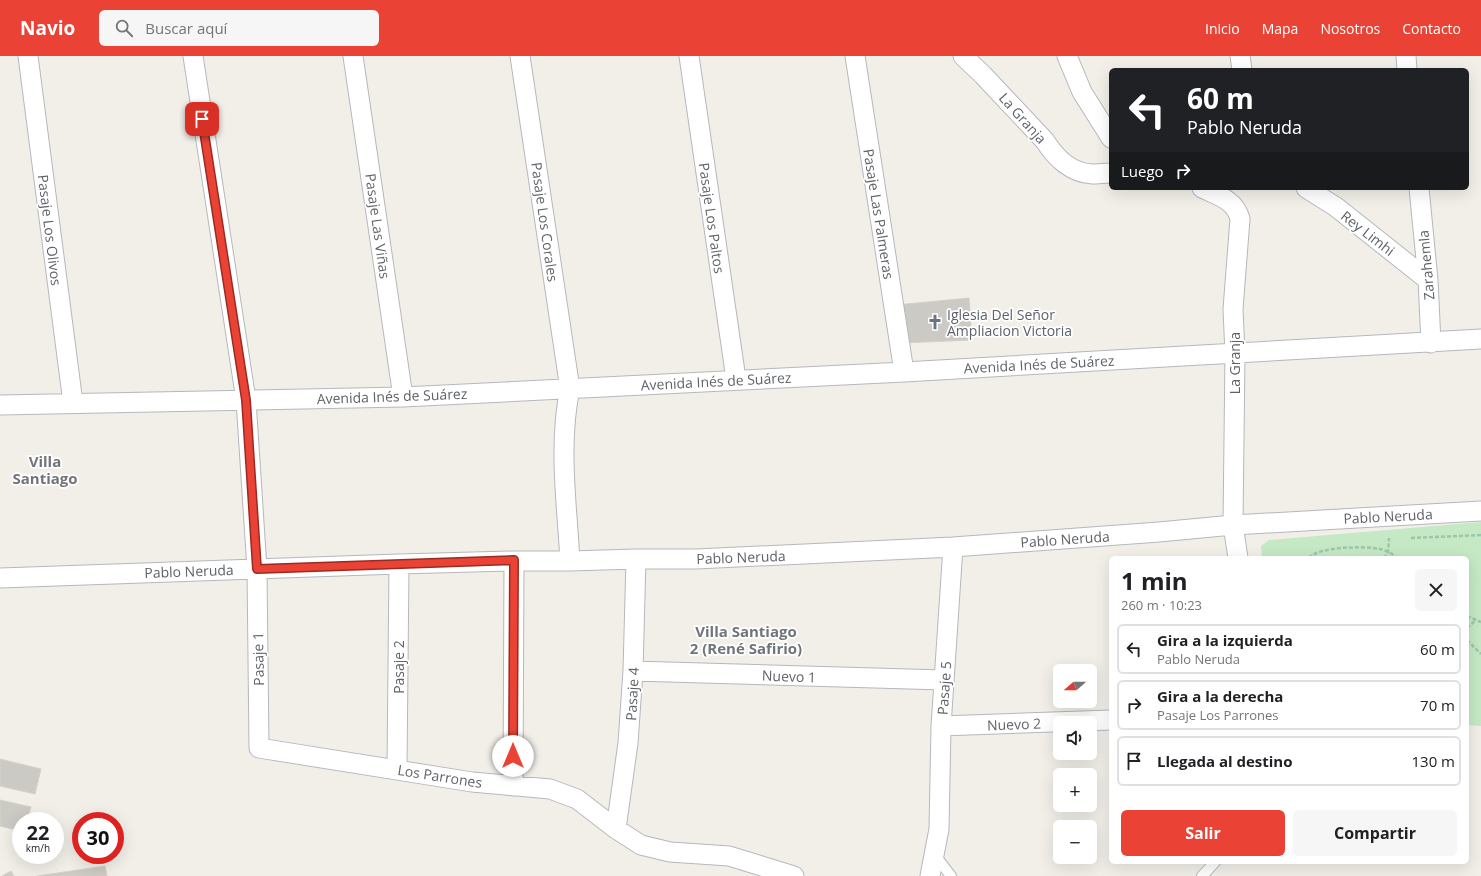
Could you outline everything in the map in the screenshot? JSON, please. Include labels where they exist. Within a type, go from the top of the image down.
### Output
[{"type":"street","name":"Pasaje Los Olivos","points":[[28,56],[73,403]]},
{"type":"street","name":"Pasaje 1","points":[[193,56],[246,400],[257,569],[259,748]]},
{"type":"street","name":"Pasaje Las Viñas","points":[[353,56],[403,397]]},
{"type":"street","name":"Pasaje Los Corales","points":[[520,56],[570,389]]},
{"type":"street","name":"Pasaje Los Paltos","points":[[689,56],[736,379]]},
{"type":"street","name":"Pasaje Las Palmeras","points":[[855,56],[904,372]]},
{"type":"street","name":"La Granja","points":[[963,56],[1045,140],[1059,159],[1069,166],[1091,174],[1109,173]]},
{"type":"street","points":[[1067,56],[1082,92],[1109,135]]},
{"type":"street","points":[[1240,56],[1242,68]]},
{"type":"street","points":[[1406,56],[1407,68]]},
{"type":"street","name":"La Granja","points":[[1206,190],[1228,200],[1238,212],[1240,219],[1234,309],[1235,354],[1233,525],[1238,556]]},
{"type":"street","name":"Rey Limhi","points":[[1309,190],[1336,207],[1428,280]]},
{"type":"street","name":"Zarahemla","points":[[1419,190],[1428,280],[1430,343]]},
{"type":"street","name":"Avenida Inés de Suárez","points":[[0,404],[403,397],[736,379],[904,372],[1481,339]]},
{"type":"street","points":[[570,389],[565,411],[564,436],[570,561]]},
{"type":"street","name":"Pablo Neruda","points":[[0,578],[514,560],[570,561],[696,559],[953,547],[1233,525],[1481,511]]},
{"type":"street","name":"Pasaje 5","points":[[934,854],[939,829],[941,726],[953,547]]},
{"type":"street","name":"Pasaje 4","points":[[616,829],[628,743],[633,671],[636,559]]},
{"type":"street","points":[[513,786],[514,560]]},
{"type":"street","name":"Pasaje 2","points":[[397,769],[399,564]]},
{"type":"street","name":"Nuevo 1","points":[[633,671],[944,680]]},
{"type":"street","name":"Nuevo 2","points":[[941,726],[1109,720]]},
{"type":"street","name":"Los Parrones","points":[[259,748],[472,782],[550,788],[577,799],[616,829],[641,845],[670,852],[729,856],[794,876]]},
{"type":"street","points":[[930,876],[934,854]]},
{"type":"lane","points":[[934,854],[951,876]]},
{"type":"lane","points":[[1202,876],[1213,864]]},
{"type":"path","points":[[1386,556],[1388,553],[1389,533]]},
{"type":"path","points":[[1404,539],[1481,535]]},
{"type":"path","points":[[1389,539],[1397,539]]},
{"type":"path","points":[[1310,556],[1328,549],[1342,548],[1380,549],[1393,556]]},
{"type":"path","points":[[1469,617],[1481,622]]},
{"type":"path","points":[[1469,626],[1476,620]]},
{"type":"path","points":[[1469,642],[1481,654]]},
{"type":"green space","points":[[1481,522],[1481,726],[1469,725],[1469,556],[1262,556],[1261,546],[1269,540]]},
{"type":"building","name":"Iglesia Del Señor Ampliacion Victoria","points":[[969,298],[972,340],[902,343],[896,305]]},
{"type":"building","points":[[0,759],[41,769],[35,794],[0,786]]},
{"type":"building","points":[[0,800],[31,807],[30,812],[12,812],[12,829],[0,826]]},
{"type":"building","points":[[105,866],[107,876],[37,876]]},
{"type":"building","points":[[11,871],[14,876],[2,876]]},
{"type":"place","name":"Iglesia Del Señor Ampliacion Victoria","points":[[935,322]]},
{"type":"district","name":"Villa Santiago","points":[[45,470]]},
{"type":"district","name":"Villa Santiago 2 (René Safirio)","points":[[746,640]]},
{"type":"route","points":[[202,119],[246,400],[257,569],[514,560],[513,756]]}]
